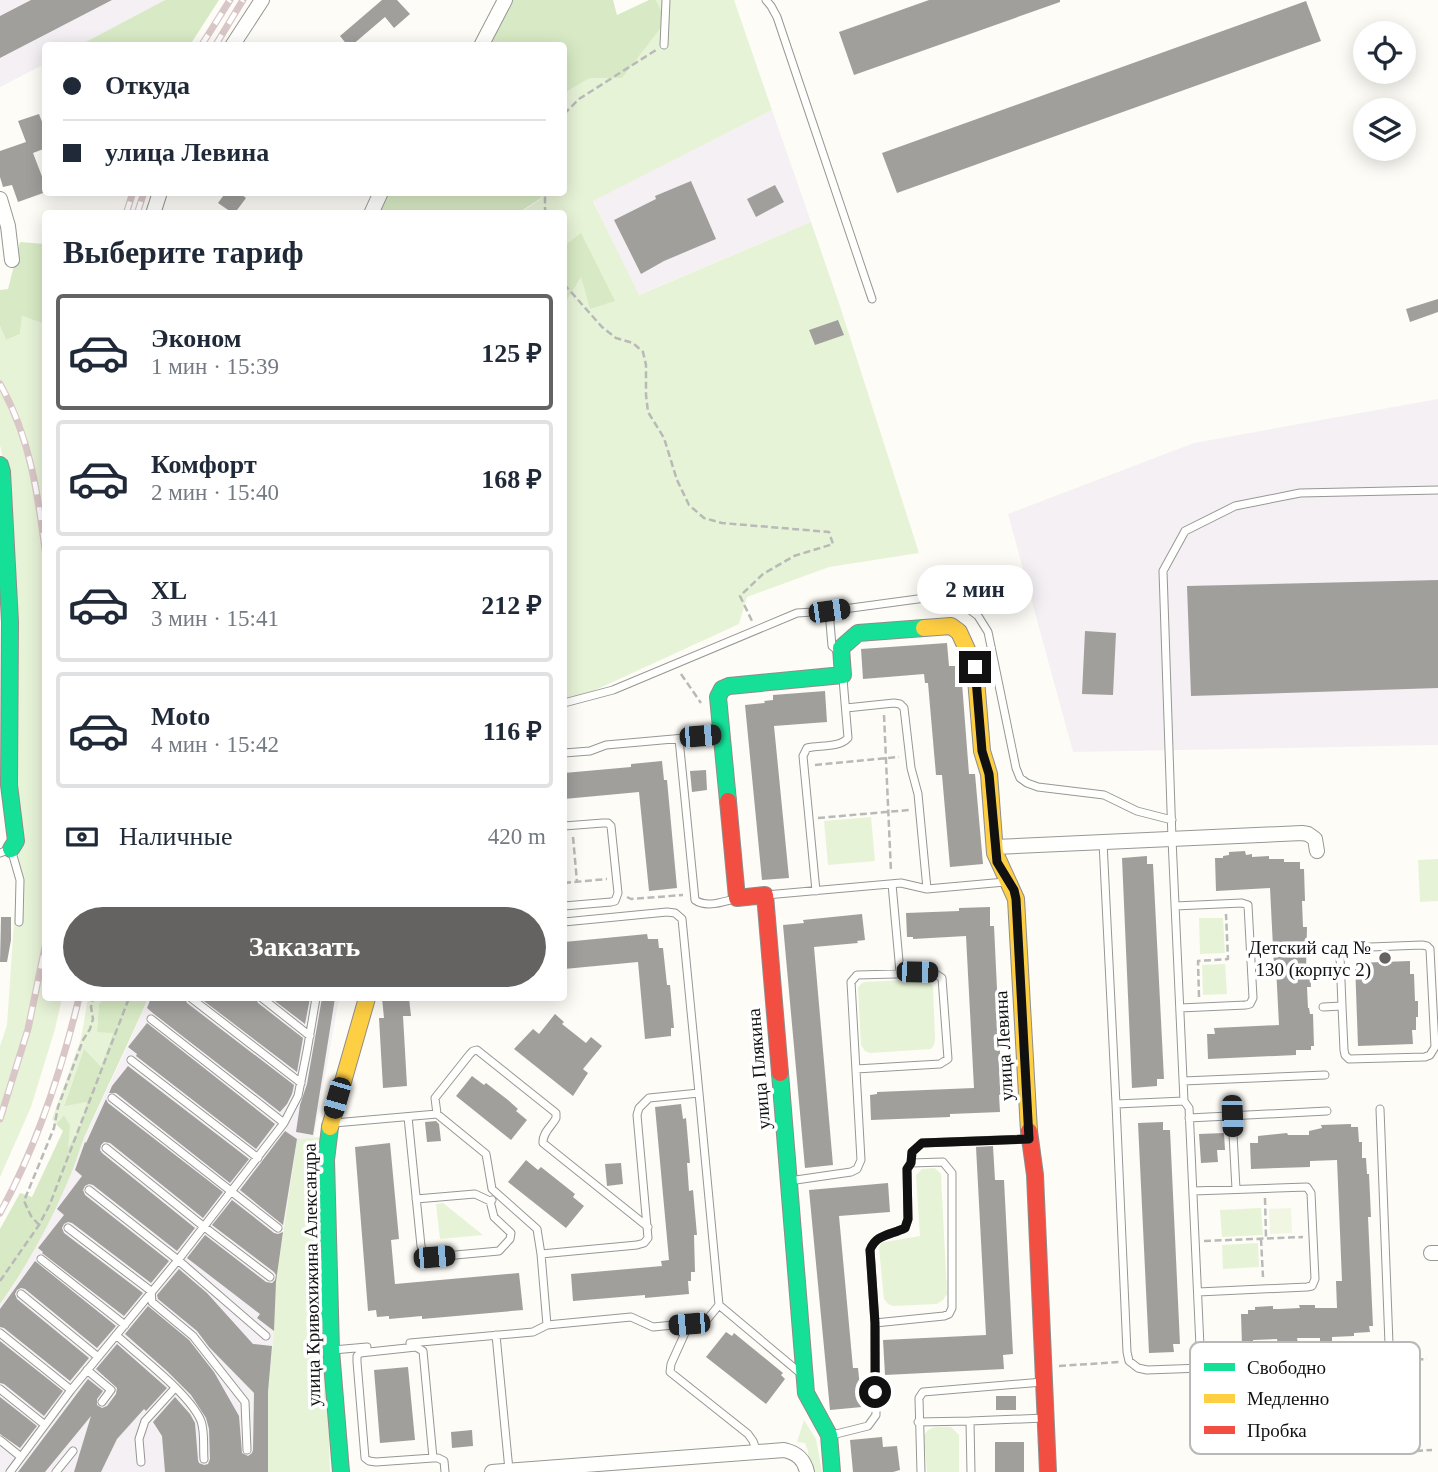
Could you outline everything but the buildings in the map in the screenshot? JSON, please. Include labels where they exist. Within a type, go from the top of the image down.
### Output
[{"type":"street","points":[[235,42],[262,0]]},
{"type":"street","points":[[483,42],[505,0]]},
{"type":"street","points":[[0,199],[8,226],[12,260]]},
{"type":"street","points":[[0,466],[10,622],[9,785],[16,841],[6,851]]},
{"type":"street","name":"улица Левина","points":[[841,652],[846,642],[858,633],[947,626],[957,628],[960,632],[975,667],[982,751],[989,774],[997,862],[1014,890],[1016,899],[1029,1139],[1035,1175],[1048,1472]]},
{"type":"street","points":[[765,895],[737,898],[718,697],[722,689],[729,686],[843,675],[841,652]]},
{"type":"street","points":[[995,847],[1302,833],[1315,839],[1317,851]]},
{"type":"street","name":"улица Плякина","points":[[765,895],[806,1393],[829,1435],[832,1472]]},
{"type":"street","name":"улица Кривохижина Александра","points":[[341,1472],[331,1350],[326,1160],[330,1124],[366,1001]]},
{"type":"street","points":[[492,1472],[784,1450],[799,1455],[807,1472]]},
{"type":"lane","points":[[664,45],[666,0]]},
{"type":"lane","points":[[766,0],[777,17],[872,299]]},
{"type":"lane","points":[[1200,1342],[1189,1108],[1184,1101],[1183,1081],[1163,571],[1185,531],[1235,506],[1300,493],[1438,490]]},
{"type":"lane","points":[[567,702],[614,690],[797,613],[940,596],[962,604],[978,615],[988,632],[1020,778],[1038,787],[1104,795],[1137,810],[1171,820]]},
{"type":"lane","points":[[829,611],[832,646],[841,652]]},
{"type":"lane","points":[[816,891],[803,756],[807,748],[845,742],[848,734],[843,675]]},
{"type":"lane","points":[[846,708],[900,704],[905,708],[911,768],[918,794],[927,889]]},
{"type":"lane","points":[[567,753],[590,751],[606,745],[679,738],[721,728]]},
{"type":"lane","points":[[679,738],[695,900],[704,904],[737,898]]},
{"type":"lane","points":[[567,906],[615,901],[618,892],[611,826],[603,822],[568,826]]},
{"type":"lane","points":[[1103,842],[1127,1352],[1129,1361],[1138,1368],[1190,1368]]},
{"type":"lane","points":[[6,851],[20,880],[19,922]]},
{"type":"lane","points":[[765,895],[901,883],[927,889],[1009,881]]},
{"type":"lane","points":[[892,884],[900,972]]},
{"type":"lane","points":[[1175,905],[1245,903],[1249,908],[1252,1002],[1247,1005],[1180,1008]]},
{"type":"lane","points":[[567,922],[667,912],[675,913],[682,919],[719,1305],[805,1377]]},
{"type":"lane","points":[[1422,945],[1430,949],[1434,1052],[1430,1055],[1349,1059],[1344,1050],[1342,1006],[1340,956],[1345,948],[1422,945]]},
{"type":"lane","points":[[789,1181],[851,1172],[857,1169],[861,1160],[851,982],[857,975],[900,972],[934,973],[942,978],[948,1059],[940,1064],[856,1069]]},
{"type":"lane","points":[[195,1001],[301,1083]]},
{"type":"lane","points":[[266,1001],[310,1036]]},
{"type":"lane","points":[[9,1472],[284,1123],[298,1096],[316,1001]]},
{"type":"lane","points":[[1323,1007],[1342,1006]]},
{"type":"lane","points":[[151,1019],[284,1123]]},
{"type":"lane","points":[[547,1325],[537,1229],[492,1189],[486,1154],[437,1114],[435,1098],[473,1051],[477,1050],[555,1113],[556,1118],[542,1139],[543,1143],[648,1227]]},
{"type":"lane","points":[[131,1059],[258,1158]]},
{"type":"lane","points":[[1183,1081],[1325,1075]]},
{"type":"lane","points":[[541,1254],[644,1243],[648,1238],[648,1227],[638,1112],[649,1098],[699,1093]]},
{"type":"lane","points":[[112,1098],[278,1228]]},
{"type":"lane","points":[[1116,1104],[1184,1101]]},
{"type":"lane","points":[[1380,1109],[1389,1342]]},
{"type":"lane","points":[[1189,1118],[1327,1111]]},
{"type":"lane","points":[[330,1124],[437,1114]]},
{"type":"lane","points":[[1232,1116],[1236,1189]]},
{"type":"lane","points":[[408,1117],[422,1252],[434,1257],[495,1252],[502,1248],[512,1237],[511,1233],[494,1217],[490,1201]]},
{"type":"lane","points":[[829,1435],[868,1426],[876,1415],[875,1323],[870,1250],[873,1241],[880,1236],[905,1228],[908,1219],[907,1169],[911,1163],[912,1152],[922,1143],[1029,1139]]},
{"type":"lane","points":[[106,1147],[270,1277]]},
{"type":"lane","points":[[875,1323],[944,1315],[953,1308],[952,1173],[943,1162],[911,1163]]},
{"type":"lane","points":[[1193,1191],[1307,1186],[1310,1189],[1313,1237],[1315,1279],[1312,1286],[1198,1292]]},
{"type":"lane","points":[[89,1190],[178,1260],[266,1336]]},
{"type":"lane","points":[[416,1199],[475,1194],[490,1201],[500,1197]]},
{"type":"lane","points":[[68,1228],[151,1292],[152,1302],[193,1336],[245,1402],[247,1450]]},
{"type":"lane","points":[[41,1259],[125,1325]]},
{"type":"lane","points":[[21,1294],[98,1357]]},
{"type":"lane","points":[[331,1350],[533,1332],[547,1325],[631,1317],[653,1327],[689,1324],[705,1322],[719,1305]]},
{"type":"lane","points":[[689,1324],[670,1371],[748,1434],[757,1452]]},
{"type":"lane","points":[[0,1333],[71,1390]]},
{"type":"lane","points":[[116,1335],[175,1388],[195,1411],[202,1423],[204,1459]]},
{"type":"lane","points":[[496,1335],[509,1471]]},
{"type":"lane","points":[[433,1458],[423,1351],[416,1347],[360,1353],[357,1362],[366,1458],[376,1462],[442,1459],[446,1472]]},
{"type":"lane","points":[[88,1370],[111,1390],[102,1402]]},
{"type":"lane","points":[[921,1472],[918,1422],[919,1398],[923,1392],[1043,1374]]},
{"type":"lane","points":[[141,1462],[139,1440],[145,1421],[175,1388]]},
{"type":"lane","points":[[0,1389],[45,1425]]},
{"type":"lane","points":[[918,1422],[1045,1418]]},
{"type":"lane","points":[[970,1421],[971,1472]]},
{"type":"lane","points":[[0,1440],[21,1457]]},
{"type":"lane","points":[[56,1472],[73,1451]]},
{"type":"path","points":[[567,111],[579,99],[664,45]]},
{"type":"path","points":[[567,287],[602,327],[616,338],[633,343],[643,352],[648,412],[664,438],[677,480],[689,505],[704,518],[722,523],[829,532],[833,544],[794,556],[763,574],[740,596],[757,630]]},
{"type":"path","points":[[674,664],[721,728]]},
{"type":"path","points":[[883,705],[892,884]]},
{"type":"path","points":[[804,766],[910,756]]},
{"type":"path","points":[[809,819],[919,809]]},
{"type":"path","points":[[568,826],[577,882]]},
{"type":"path","points":[[567,883],[617,878]]},
{"type":"path","points":[[618,892],[631,899],[693,894]]},
{"type":"path","points":[[1199,1007],[1198,961],[1228,959],[1225,904]]},
{"type":"path","points":[[39,1225],[24,1201],[54,1128],[58,1107],[83,1040],[90,1029],[93,1020],[92,1001]]},
{"type":"path","points":[[0,1281],[39,1225],[50,1204],[128,1001]]},
{"type":"path","points":[[1264,1188],[1266,1239]]},
{"type":"path","points":[[1195,1242],[1313,1237]]},
{"type":"path","points":[[1261,1239],[1264,1289]]},
{"type":"path","points":[[1420,1359],[1427,1359]]},
{"type":"path","points":[[1043,1374],[1129,1361]]},
{"type":"path","points":[[1420,1451],[1432,1450]]},
{"type":"shaded area","points":[[0,0],[165,0],[86,42],[42,42],[42,66],[0,87]]},
{"type":"shaded area","points":[[772,110],[811,222],[638,295],[593,200]]},
{"type":"shaded area","points":[[1438,399],[1438,745],[1073,752],[1008,514],[1194,443]]},
{"type":"shaded area","points":[[147,1001],[338,1001],[314,1137],[297,1140],[282,1238],[275,1288],[268,1392],[268,1472],[0,1472],[0,1304],[36,1247],[55,1209]]},
{"type":"green space","points":[[165,0],[219,0],[192,42],[86,42]]},
{"type":"green space","points":[[510,0],[613,0],[617,15],[649,0],[656,0],[666,21],[622,78],[590,78],[567,91],[567,42],[489,42]]},
{"type":"green space","points":[[656,0],[734,0],[772,110],[593,201],[639,295],[811,222],[919,553],[829,567],[747,597],[739,624],[580,697],[567,699],[567,300],[581,276],[581,234],[567,244],[567,210],[524,210],[541,199],[540,196],[567,196],[567,91],[590,78],[665,21]]},
{"type":"green space","points":[[386,196],[541,198],[523,210],[379,210]]},
{"type":"green space","points":[[581,233],[615,301],[590,309],[581,277],[567,300],[567,244]]},
{"type":"green space","points":[[20,242],[42,244],[42,323],[22,316],[20,334],[6,340],[0,326],[0,290],[8,289]]},
{"type":"green space","points":[[22,316],[42,323],[42,1001],[61,1001],[31,1107],[0,1177],[0,1046],[7,1025],[19,849],[3,460],[0,445],[0,326],[6,340],[20,334]]},
{"type":"green space","points":[[871,817],[875,861],[828,865],[824,821]]},
{"type":"green space","points":[[1438,859],[1438,901],[1420,902],[1418,860]]},
{"type":"green space","points":[[1199,918],[1223,918],[1225,953],[1200,954]]},
{"type":"green space","points":[[1225,964],[1227,994],[1203,995],[1202,965]]},
{"type":"green space","points":[[923,979],[933,986],[935,1040],[931,1049],[870,1053],[865,1051],[861,1045],[860,985],[864,982]]},
{"type":"green space","points":[[87,1001],[102,1001],[97,1032],[113,1032],[101,1068],[84,1050],[64,1105],[87,1102],[80,1127],[67,1150],[64,1115],[56,1124],[52,1119],[81,1039]]},
{"type":"green space","points":[[102,1001],[147,1001],[49,1221],[0,1304],[0,1229],[20,1193],[32,1197],[63,1131],[56,1124],[64,1115],[70,1126],[68,1148],[80,1127],[87,1102],[64,1106],[84,1049],[101,1067],[113,1033],[97,1032]]},
{"type":"green space","points":[[320,1137],[330,1472],[268,1472],[268,1392],[275,1288],[297,1139]]},
{"type":"green space","points":[[935,1168],[941,1174],[947,1294],[937,1304],[893,1306],[884,1299],[879,1248],[881,1243],[920,1236],[916,1175],[922,1169]]},
{"type":"green space","points":[[443,1203],[483,1235],[440,1239],[436,1204]]},
{"type":"green space","points":[[1261,1208],[1263,1235],[1222,1237],[1220,1210]]},
{"type":"green space","points":[[1291,1208],[1292,1233],[1270,1234],[1269,1209]]},
{"type":"green space","points":[[1258,1243],[1259,1267],[1223,1269],[1222,1245]]},
{"type":"green space","points":[[804,1420],[816,1439],[822,1472],[810,1472],[805,1443],[797,1442]]},
{"type":"green space","points":[[951,1427],[959,1435],[959,1472],[927,1472],[926,1432],[932,1428]]},
{"type":"railway","points":[[204,42],[230,0]]},
{"type":"railway","points":[[217,42],[243,0]]},
{"type":"railway","points":[[127,210],[132,196]]},
{"type":"railway","points":[[138,210],[143,196]]},
{"type":"railway","points":[[0,384],[11,405],[26,447],[42,530]]},
{"type":"railway","points":[[0,1119],[28,1029],[42,961]]},
{"type":"railway","points":[[0,1213],[47,1108],[78,1001]]},
{"type":"traffic: fast","points":[[0,465],[10,622],[9,785],[16,841],[11,849]]},
{"type":"traffic: fast","points":[[728,801],[718,697],[722,689],[729,686],[843,675],[841,648],[858,633],[924,628]]},
{"type":"traffic: fast","points":[[780,1073],[806,1393],[829,1435],[832,1472]]},
{"type":"traffic: fast","points":[[330,1127],[326,1160],[331,1350],[341,1472]]},
{"type":"traffic: slow","points":[[924,628],[951,626],[959,632],[975,667],[982,751],[989,774],[995,853],[1016,899],[1029,1131]]},
{"type":"traffic: slow","points":[[330,1127],[366,1001]]},
{"type":"traffic: jam","points":[[728,801],[737,898],[765,895],[780,1073]]},
{"type":"traffic: jam","points":[[1029,1131],[1035,1175],[1048,1472]]},
{"type":"place","name":"Детский сад № 130 (корпус 2)","points":[[1385,958]]},
{"type":"route","points":[[875,1392],[875,1323],[870,1250],[873,1241],[880,1236],[905,1228],[908,1219],[906,1177],[912,1152],[922,1143],[1029,1139],[1016,899],[1014,890],[997,862],[989,774],[982,751],[975,667]]}]
